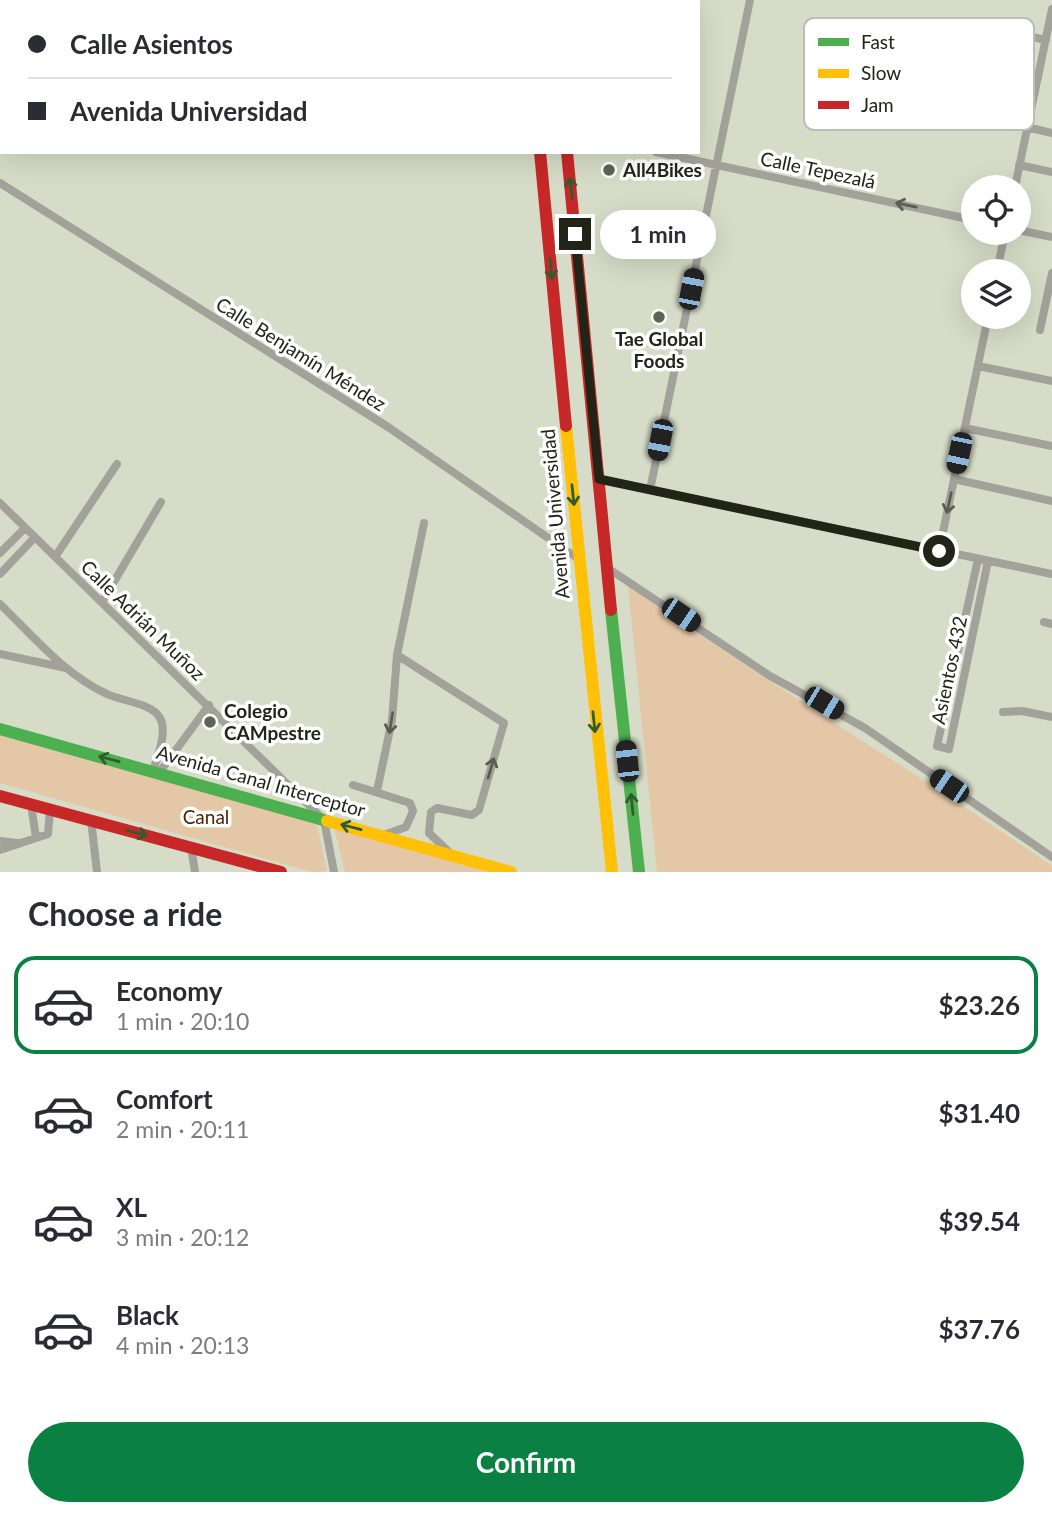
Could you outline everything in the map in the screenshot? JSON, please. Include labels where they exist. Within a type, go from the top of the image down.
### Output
[{"type":"main road","name":"Avenida Universidad","points":[[540,154],[612,872]]},
{"type":"main road","points":[[567,154],[606,566],[639,872]]},
{"type":"main road","name":"Avenida Canal Interceptor","points":[[0,729],[511,872]]},
{"type":"main road","points":[[0,796],[281,872]]},
{"type":"main road","points":[[601,872],[610,855]]},
{"type":"street","points":[[650,490],[750,0]]},
{"type":"street","points":[[1034,96],[1052,9]]},
{"type":"street","points":[[1034,38],[1045,40]]},
{"type":"street","points":[[1034,77],[1038,78]]},
{"type":"street","points":[[1034,129],[1052,133]]},
{"type":"street","points":[[1017,175],[1026,130]]},
{"type":"street","name":"Calle Tepezalá","points":[[666,154],[961,217]]},
{"type":"street","points":[[1019,165],[1052,172]]},
{"type":"street","name":"Calle Benjamín Méndez","points":[[0,183],[388,427],[580,560]]},
{"type":"street","points":[[1031,232],[1052,237]]},
{"type":"street","points":[[1040,330],[1052,273]]},
{"type":"street","points":[[939,551],[986,329]]},
{"type":"street","points":[[978,366],[1052,381]]},
{"type":"street","points":[[965,428],[1052,446]]},
{"type":"street","points":[[55,557],[117,464]]},
{"type":"street","points":[[599,479],[1052,574]]},
{"type":"street","points":[[954,479],[1052,501]]},
{"type":"street","points":[[102,602],[162,502]]},
{"type":"street","name":"Calle Adrián Muñoz","points":[[0,503],[324,820]]},
{"type":"street","points":[[377,791],[392,720],[397,655],[424,523]]},
{"type":"street","points":[[0,553],[25,528]]},
{"type":"street","points":[[0,574],[35,537]]},
{"type":"street","name":"Asientos 432","points":[[978,559],[937,746],[949,749],[988,561]]},
{"type":"street","points":[[606,566],[770,676],[865,728],[1052,857]]},
{"type":"street","points":[[971,591],[981,593]]},
{"type":"street","points":[[0,604],[67,668],[108,695],[151,710],[160,718],[162,728],[156,772]]},
{"type":"street","points":[[0,654],[67,668]]},
{"type":"street","points":[[397,655],[504,723],[479,810],[467,815],[434,808],[422,829]]},
{"type":"street","points":[[953,674],[964,675]]},
{"type":"street","points":[[156,772],[209,705]]},
{"type":"street","points":[[1003,712],[1022,710],[1052,717]]},
{"type":"street","points":[[352,785],[410,803],[413,811],[406,827]]},
{"type":"street","points":[[31,804],[36,838]]},
{"type":"street","points":[[0,850],[48,834],[50,810]]},
{"type":"street","points":[[324,820],[334,872]]},
{"type":"street","points":[[91,821],[97,872]]},
{"type":"street","points":[[384,835],[406,827],[422,829],[451,854]]},
{"type":"street","points":[[0,841],[20,844]]},
{"type":"street","points":[[191,847],[195,872]]},
{"type":"green space","points":[[628,586],[1000,830],[1052,866],[1052,872],[657,872]]},
{"type":"green space","name":"Canal","points":[[0,734],[316,821],[327,871],[312,872],[0,783]]},
{"type":"green space","points":[[339,827],[497,872],[345,872],[335,831]]},
{"type":"traffic: fast","points":[[611,610],[639,872]]},
{"type":"traffic: fast","points":[[0,729],[327,821]]},
{"type":"traffic: slow","points":[[566,426],[612,872]]},
{"type":"traffic: slow","points":[[327,821],[511,872]]},
{"type":"traffic: jam","points":[[540,154],[566,426]]},
{"type":"traffic: jam","points":[[567,154],[611,610]]},
{"type":"traffic: jam","points":[[0,796],[281,872]]},
{"type":"place","name":"All4Bikes","points":[[609,170]]},
{"type":"place","name":"Tae Global Foods","points":[[659,317]]},
{"type":"place","name":"Colegio CAMpestre","points":[[210,722]]},
{"type":"route","points":[[575,234],[599,479],[939,551]]}]
